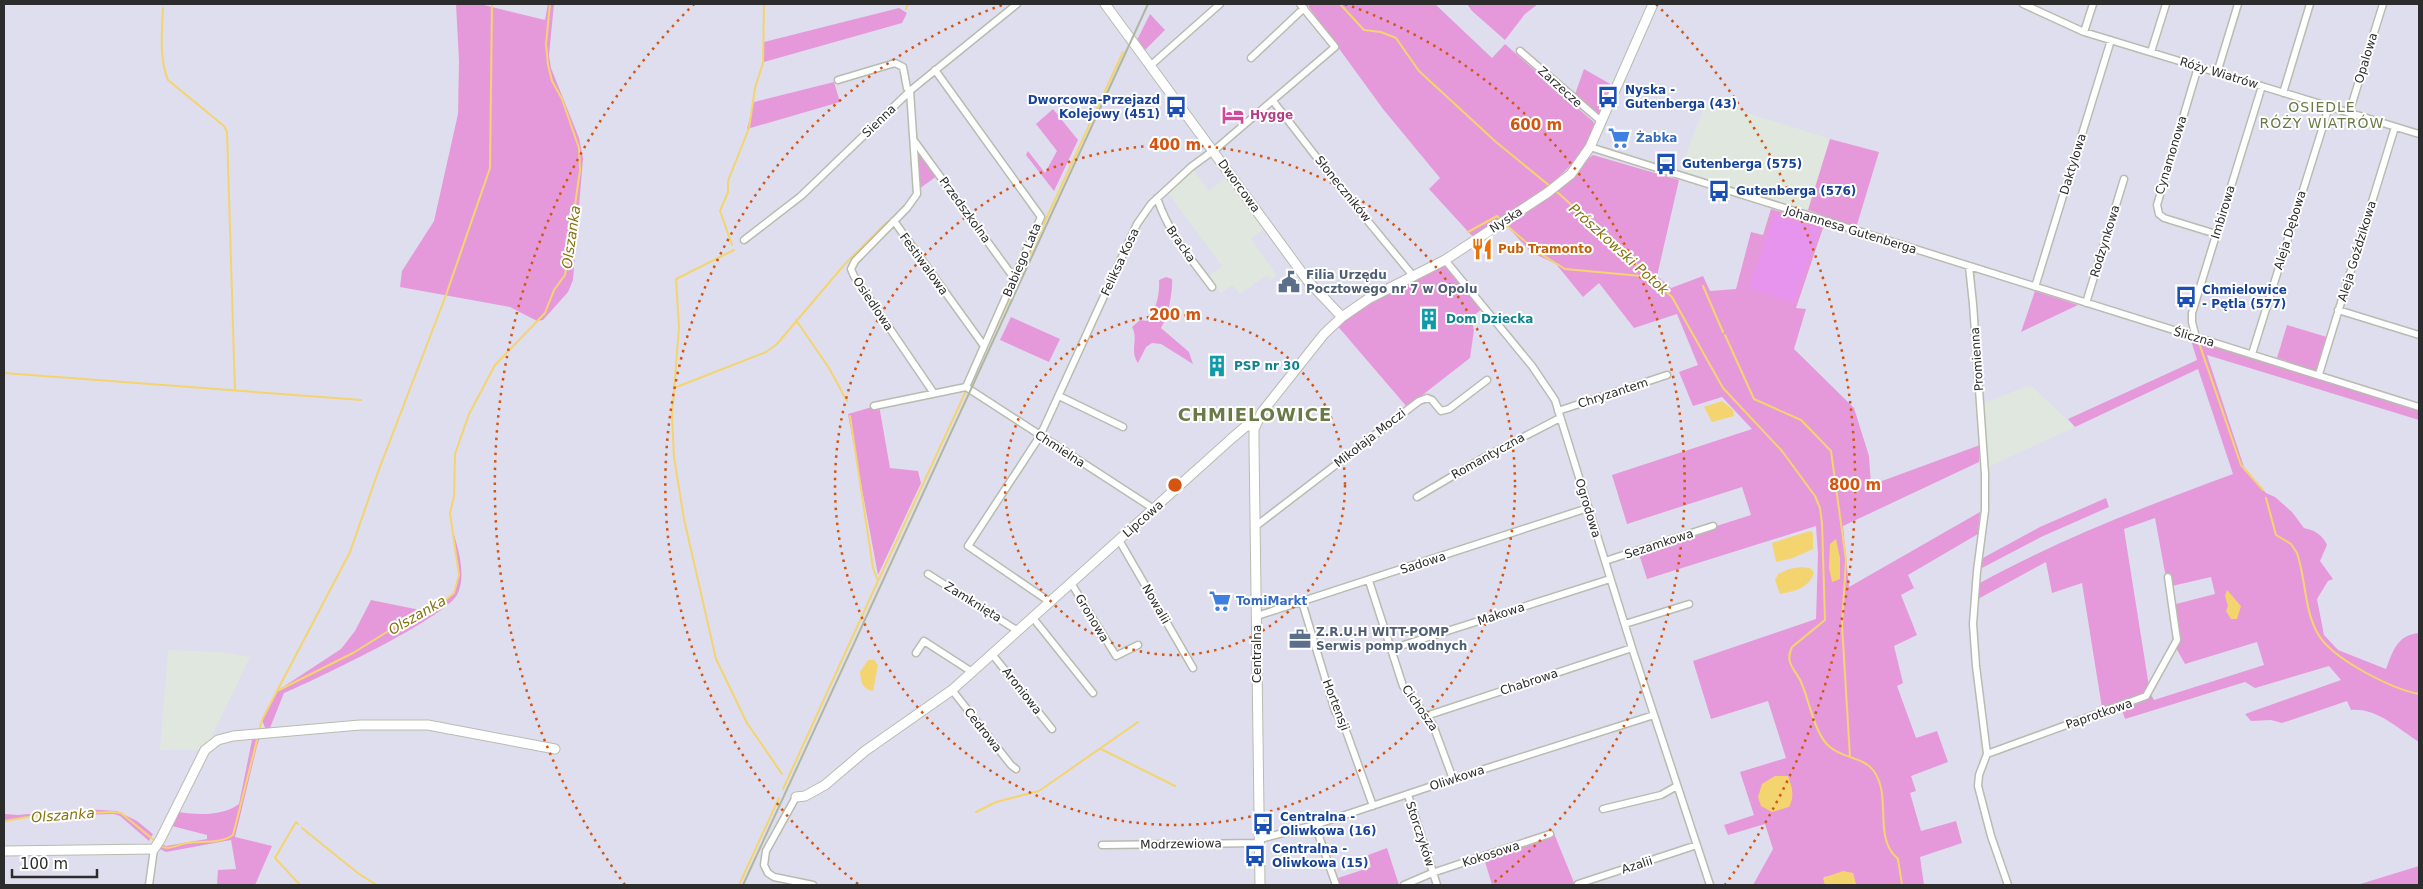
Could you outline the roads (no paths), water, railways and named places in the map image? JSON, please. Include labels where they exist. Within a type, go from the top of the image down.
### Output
[{"type":"street","name":"Sienna","points":[[744,240],[801,196],[910,91],[1017,4]]},
{"type":"street","name":"Dworcowa","points":[[1105,4],[1314,288],[1342,317]]},
{"type":"street","points":[[1150,66],[1220,4]]},
{"type":"street","name":"Nyska","points":[[1256,424],[1266,406],[1324,334],[1342,317],[1368,299],[1445,260],[1553,189],[1571,174],[1590,147],[1653,4]]},
{"type":"street","name":"Róży Wiatrów","points":[[2023,4],[2084,32],[2419,134]]},
{"type":"street","points":[[2084,32],[2093,4]]},
{"type":"street","points":[[2151,52],[2166,4]]},
{"type":"street","points":[[2217,73],[2238,4]]},
{"type":"street","points":[[2284,93],[2310,4]]},
{"type":"street","name":"Opalowa","points":[[2349,113],[2383,4]]},
{"type":"street","points":[[1251,58],[1302,6]]},
{"type":"street","name":"Feliksa Kosa","points":[[1050,602],[968,546],[1040,436],[1137,224],[1157,198],[1335,47],[1302,6]]},
{"type":"street","name":"Daktylowa","points":[[2035,287],[2110,40]]},
{"type":"street","name":"Zarzecze","points":[[1520,51],[1602,122]]},
{"type":"street","name":"Festiwalowa","points":[[838,80],[895,62],[903,67],[907,88],[910,91],[915,142],[917,194],[894,221],[984,346]]},
{"type":"street","name":"Cynamonowa","points":[[2198,67],[2156,202],[2161,216],[2216,234]]},
{"type":"street","name":"Babiego Lata","points":[[935,70],[1041,217],[966,387]]},
{"type":"street","name":"Imbirowa","points":[[2196,338],[2192,322],[2192,312],[2262,86]]},
{"type":"street","name":"Słoneczników","points":[[1273,101],[1338,185],[1414,277]]},
{"type":"street","name":"Aleja Dębowa","points":[[2252,354],[2328,107]]},
{"type":"street","name":"Aleja Goździkowa","points":[[2319,374],[2395,127]]},
{"type":"street","name":"Przedszkolna","points":[[915,142],[1014,278]]},
{"type":"street","name":"Johannesa Gutenberga","points":[[1590,147],[1969,266]]},
{"type":"street","name":"Rodzynkowa","points":[[2086,304],[2124,179]]},
{"type":"street","name":"Bracka","points":[[1157,198],[1164,220],[1172,234],[1212,287]]},
{"type":"street","name":"Osiedlowa","points":[[894,221],[855,261],[852,271],[933,392]]},
{"type":"street","name":"Ogrodowa","points":[[1445,260],[1532,366],[1549,390],[1559,415],[1624,624],[1710,885]]},
{"type":"street","name":"Śliczna","points":[[1969,266],[2196,338],[2319,374],[2419,407]]},
{"type":"street","name":"Promienna","points":[[1969,266],[1983,452],[1985,510],[1977,566],[1973,624],[1987,754]]},
{"type":"street","points":[[2338,310],[2419,335]]},
{"type":"street","name":"Chryzantem","points":[[1559,415],[1667,375]]},
{"type":"street","name":"Mikołaja Moczi","points":[[1256,526],[1419,401],[1427,398],[1432,400],[1441,410],[1448,409],[1487,380]]},
{"type":"street","points":[[874,406],[933,392],[966,387]]},
{"type":"street","name":"Chmielna","points":[[966,387],[1154,509]]},
{"type":"street","points":[[1059,396],[1123,427]]},
{"type":"street","name":"Romantyczna","points":[[1418,497],[1559,415]]},
{"type":"street","name":"Lipcowa","points":[[796,798],[805,796],[825,786],[865,751],[952,690],[1245,428],[1256,424]]},
{"type":"street","name":"Centralna","points":[[1256,424],[1254,444],[1260,885]]},
{"type":"street","name":"Sadowa","points":[[1257,616],[1370,581],[1588,508]]},
{"type":"street","name":"Sezamkowa","points":[[1605,561],[1713,526]]},
{"type":"street","name":"Nowalii","points":[[1119,540],[1193,668]]},
{"type":"street","name":"Zamknięta","points":[[928,574],[1018,631]]},
{"type":"street","name":"Paprotkowa","points":[[1987,754],[2146,696],[2177,640],[2168,577]]},
{"type":"street","name":"Makowa","points":[[1391,649],[1610,579]]},
{"type":"street","name":"Cichosza","points":[[1370,581],[1391,649],[1408,695],[1426,716],[1440,738],[1453,779]]},
{"type":"street","name":"Gronowa","points":[[1071,583],[1116,656],[1138,645]]},
{"type":"street","name":"Hortensji","points":[[1302,602],[1335,711],[1345,728],[1373,806]]},
{"type":"street","points":[[1624,624],[1689,604]]},
{"type":"street","points":[[1033,618],[1093,693]]},
{"type":"street","points":[[916,653],[924,641],[972,672]]},
{"type":"street","name":"Chabrowa","points":[[1426,716],[1632,648]]},
{"type":"street","name":"Aroniowa","points":[[992,654],[1052,729]]},
{"type":"street","name":"Cedrowa","points":[[952,690],[1016,769]]},
{"type":"street","name":"Oliwkowa","points":[[1260,841],[1315,825],[1654,715]]},
{"type":"street","points":[[149,885],[157,845],[205,750],[218,740],[250,735],[360,725],[428,725],[555,749]]},
{"type":"street","points":[[1987,754],[1979,775],[1978,786],[1991,836],[2008,885]]},
{"type":"street","points":[[1604,809],[1660,795],[1677,786]]},
{"type":"street","name":"Storczyków","points":[[1408,795],[1437,885]]},
{"type":"street","points":[[796,798],[766,851],[764,865],[768,873],[774,878],[813,885]]},
{"type":"street","points":[[1315,825],[1336,885]]},
{"type":"street","name":"Kokosowa","points":[[1432,873],[1550,834]]},
{"type":"street","name":"Modrzewiowa","points":[[1102,845],[1260,841]]},
{"type":"street","points":[[4,851],[157,845]]},
{"type":"street","name":"Azalii","points":[[1578,884],[1697,845]]},
{"type":"street","name":"Storczyków","points":[[1404,885],[1432,873]]},
{"type":"waterway","points":[[277,691],[350,552],[378,472],[446,295],[490,168],[492,4]]},
{"type":"waterway","name":"Olszanka","points":[[259,731],[262,720],[277,691],[353,653],[403,622],[442,603],[454,593],[459,575],[450,513],[454,496],[455,454],[469,414],[495,365],[545,313],[554,290],[565,275],[580,170],[579,148],[562,99],[552,81],[548,65],[546,44],[550,4]]},
{"type":"waterway","points":[[732,245],[720,211],[728,192],[728,181],[749,128],[755,88],[763,63],[764,4]]},
{"type":"waterway","points":[[906,9],[908,4]]},
{"type":"waterway","name":"Prószkowski Potok","points":[[1340,4],[1364,30],[1381,32],[1396,38],[1419,71],[1496,142],[1551,187]]},
{"type":"waterway","points":[[163,8],[162,54],[168,80],[224,126],[227,132],[235,391]]},
{"type":"waterway","points":[[989,343],[1123,52]]},
{"type":"waterway","name":"Prószkowski Potok","points":[[1555,190],[1672,297],[1723,388],[1782,451],[1815,496],[1820,508],[1822,523],[1825,620],[1792,647],[1789,660],[1801,682],[1816,726],[1825,742],[1835,751],[1864,762],[1873,770],[1879,780],[1882,792],[1886,839],[1890,850],[1898,859],[1902,885]]},
{"type":"waterway","points":[[1468,232],[1497,216],[1500,219]]},
{"type":"waterway","points":[[674,388],[766,352],[777,344],[844,265],[887,222]]},
{"type":"waterway","points":[[1505,224],[1536,251],[1565,269],[1647,275]]},
{"type":"waterway","points":[[734,250],[676,279],[679,327],[672,416],[674,457],[684,519],[716,659],[747,723],[782,774]]},
{"type":"waterway","points":[[1703,286],[1723,332]]},
{"type":"waterway","points":[[796,320],[829,368],[847,401]]},
{"type":"waterway","points":[[1725,335],[1754,399],[1801,420],[1831,451],[1846,560],[1842,625],[1850,757]]},
{"type":"waterway","points":[[2199,343],[2241,465],[2263,490]]},
{"type":"waterway","points":[[4,373],[361,400]]},
{"type":"waterway","points":[[879,579],[966,391]]},
{"type":"waterway","points":[[783,789],[878,581],[873,568],[850,416]]},
{"type":"waterway","points":[[2266,498],[2276,535],[2291,544],[2297,553],[2313,625],[2325,644],[2364,672],[2394,686],[2419,694]]},
{"type":"waterway","points":[[976,812],[996,802],[1039,791],[1138,722]]},
{"type":"waterway","name":"Olszanka","points":[[160,846],[170,848],[187,843],[217,841],[233,835],[258,736]]},
{"type":"waterway","points":[[1101,749],[1175,786]]},
{"type":"waterway","points":[[739,885],[779,798]]},
{"type":"waterway","name":"Olszanka","points":[[4,821],[40,815],[121,813],[155,841]]},
{"type":"waterway","points":[[298,824],[296,822],[275,858],[300,885]]},
{"type":"waterway","points":[[302,828],[359,874],[377,885]]},
{"type":"railway","points":[[743,885],[1148,4]]},
{"type":"place","name":"Nyska - Gutenberga (43)","points":[[1608,97]]},
{"type":"place","name":"Dworcowa-Przejazd Kolejowy (451)","points":[[1176,107]]},
{"type":"place","name":"Hygge","points":[[1233,115]]},
{"type":"place","name":"Żabka","points":[[1619,138]]},
{"type":"place","name":"Gutenberga (575)","points":[[1666,164]]},
{"type":"place","name":"Gutenberga (576)","points":[[1719,191]]},
{"type":"place","name":"Pub Tramonto","points":[[1482,249]]},
{"type":"place","name":"Filia Urzędu Pocztowego nr 7 w Opolu","points":[[1289,282]]},
{"type":"place","name":"Chmielowice - Pętla (577)","points":[[2186,297]]},
{"type":"place","name":"Dom Dziecka","points":[[1429,319]]},
{"type":"place","name":"PSP nr 30","points":[[1217,366]]},
{"type":"place","name":"TomiMarkt","points":[[1220,601]]},
{"type":"place","name":"Z.R.U.H WITT-POMP Serwis pomp wodnych","points":[[1300,639]]},
{"type":"place","name":"Centralna - Oliwkowa (16)","points":[[1263,824]]},
{"type":"place","name":"Centralna - Oliwkowa (15)","points":[[1255,856]]},
{"type":"district","name":"OSIEDLE RÓŻY WIATRÓW","points":[[2322,116]]},
{"type":"district","name":"CHMIELOWICE","points":[[1255,414]]}]
